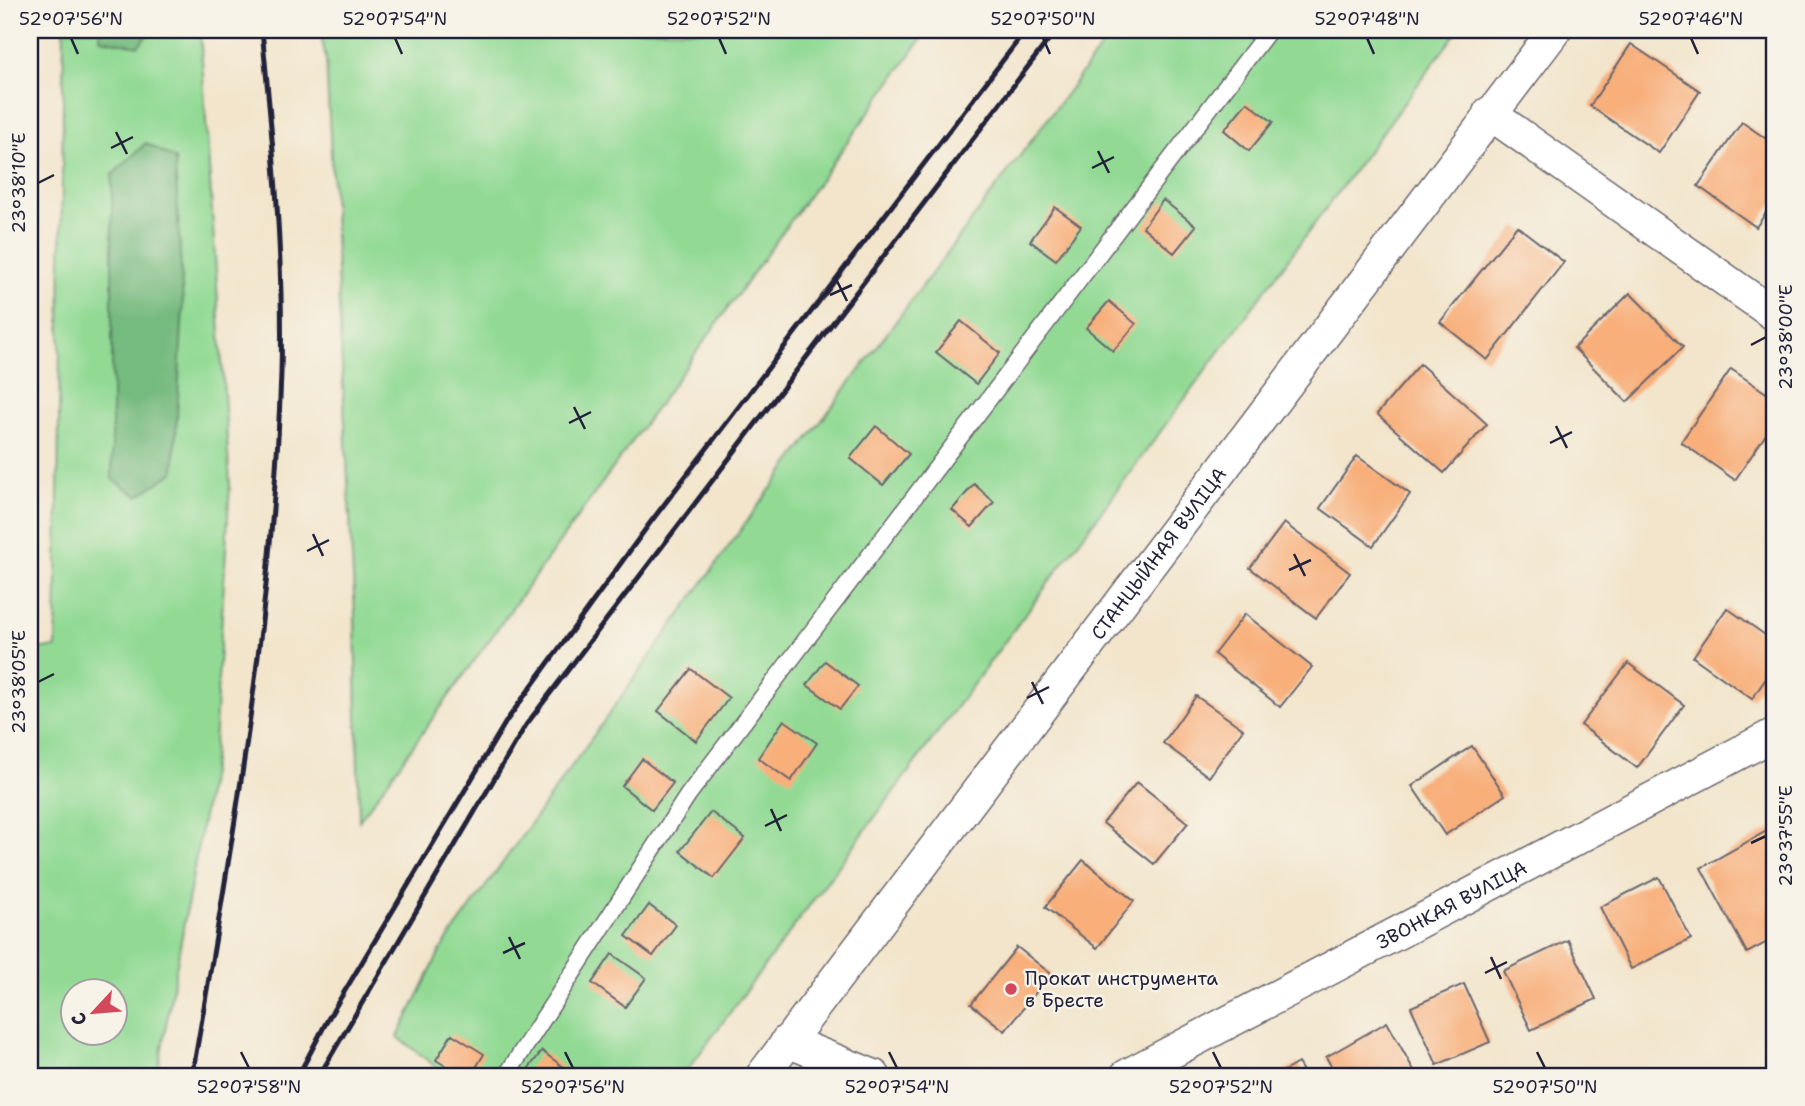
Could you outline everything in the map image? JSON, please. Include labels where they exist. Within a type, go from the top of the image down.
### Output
[{"type":"street","name":"СТАНЦЫЙНАЯ ВУЛІЦА","points":[[762,1076],[1489,113],[1555,30]]},
{"type":"street","points":[[1489,113],[1775,315]]},
{"type":"street","name":"ЗВОНКАЯ ВУЛІЦА","points":[[1126,1076],[1775,734]]},
{"type":"street","points":[[788,1041],[874,1076]]},
{"type":"lane","points":[[506,1076],[688,795],[1269,30]]},
{"type":"green space","points":[[64,30],[200,30],[230,484],[213,761],[157,1076],[30,1076],[30,885],[36,648],[56,648]]},
{"type":"green space","points":[[100,30],[152,30],[138,46],[100,39]]},
{"type":"green space","points":[[320,30],[928,30],[359,821],[355,615],[326,59]]},
{"type":"green space","points":[[1114,30],[1458,30],[683,1076],[447,1076],[398,1037],[441,949],[757,507]]},
{"type":"green space","points":[[146,143],[175,159],[183,306],[174,472],[138,496],[112,479],[112,175]]},
{"type":"building","points":[[1631,44],[1700,91],[1659,153],[1590,106]]},
{"type":"building","points":[[1247,102],[1273,122],[1249,151],[1224,130]]},
{"type":"building","points":[[1742,122],[1775,145],[1775,200],[1756,227],[1698,186]]},
{"type":"building","points":[[1163,200],[1196,226],[1174,253],[1143,227]]},
{"type":"building","points":[[1055,207],[1081,226],[1056,260],[1030,241]]},
{"type":"building","points":[[1517,226],[1564,262],[1487,360],[1440,322]]},
{"type":"building","points":[[1630,293],[1683,347],[1627,402],[1574,348]]},
{"type":"building","points":[[1109,301],[1136,324],[1113,351],[1086,328]]},
{"type":"building","points":[[961,321],[1000,353],[976,384],[936,352]]},
{"type":"building","points":[[1420,364],[1487,424],[1444,473],[1377,414]]},
{"type":"building","points":[[1731,369],[1775,399],[1775,421],[1735,480],[1681,442]]},
{"type":"building","points":[[876,426],[909,454],[883,485],[850,458]]},
{"type":"building","points":[[1357,456],[1410,494],[1373,546],[1320,508]]},
{"type":"building","points":[[974,484],[994,502],[972,527],[952,510]]},
{"type":"building","points":[[1284,523],[1350,573],[1316,618],[1250,568]]},
{"type":"building","points":[[1727,608],[1775,642],[1775,665],[1752,699],[1693,657]]},
{"type":"building","points":[[1245,614],[1312,667],[1280,707],[1214,654]]},
{"type":"building","points":[[825,661],[858,686],[840,709],[807,685]]},
{"type":"building","points":[[1628,663],[1684,705],[1637,768],[1581,725]]},
{"type":"building","points":[[691,669],[729,698],[696,741],[658,711]]},
{"type":"building","points":[[1196,696],[1243,729],[1209,777],[1163,743]]},
{"type":"building","points":[[784,720],[817,743],[791,781],[758,758]]},
{"type":"building","points":[[1472,746],[1505,795],[1445,835],[1412,786]]},
{"type":"building","points":[[642,759],[673,783],[652,810],[622,786]]},
{"type":"building","points":[[1137,782],[1188,823],[1154,864],[1103,823]]},
{"type":"building","points":[[711,812],[745,838],[714,878],[680,851]]},
{"type":"building","points":[[1772,828],[1775,834],[1775,938],[1747,953],[1701,868]]},
{"type":"building","points":[[1083,860],[1134,901],[1097,948],[1045,907]]},
{"type":"building","points":[[1659,877],[1691,939],[1631,969],[1600,907]]},
{"type":"building","points":[[649,905],[676,925],[653,956],[626,936]]},
{"type":"building","points":[[1568,940],[1596,999],[1531,1030],[1503,971]]},
{"type":"building","name":"Прокат инструмента в Бресте","points":[[1017,947],[1051,974],[1005,1031],[971,1004]]},
{"type":"building","points":[[612,954],[646,978],[625,1007],[592,983]]},
{"type":"building","points":[[1464,984],[1490,1042],[1437,1065],[1411,1007]]},
{"type":"building","points":[[1387,1022],[1417,1076],[1337,1076],[1326,1057]]},
{"type":"building","points":[[452,1034],[484,1054],[471,1076],[462,1076],[436,1060]]},
{"type":"building","points":[[542,1051],[575,1076],[523,1076]]},
{"type":"building","points":[[1298,1063],[1306,1076],[1276,1076]]},
{"type":"railway","points":[[192,1076],[249,726],[277,462],[281,287],[274,158],[262,30]]},
{"type":"railway","points":[[298,1076],[328,1019],[507,720],[650,523],[1026,30]]},
{"type":"railway","points":[[319,1076],[526,725],[1056,30]]},
{"type":"place","name":"Прокат инструмента в Бресте","points":[[1011,989]]}]
